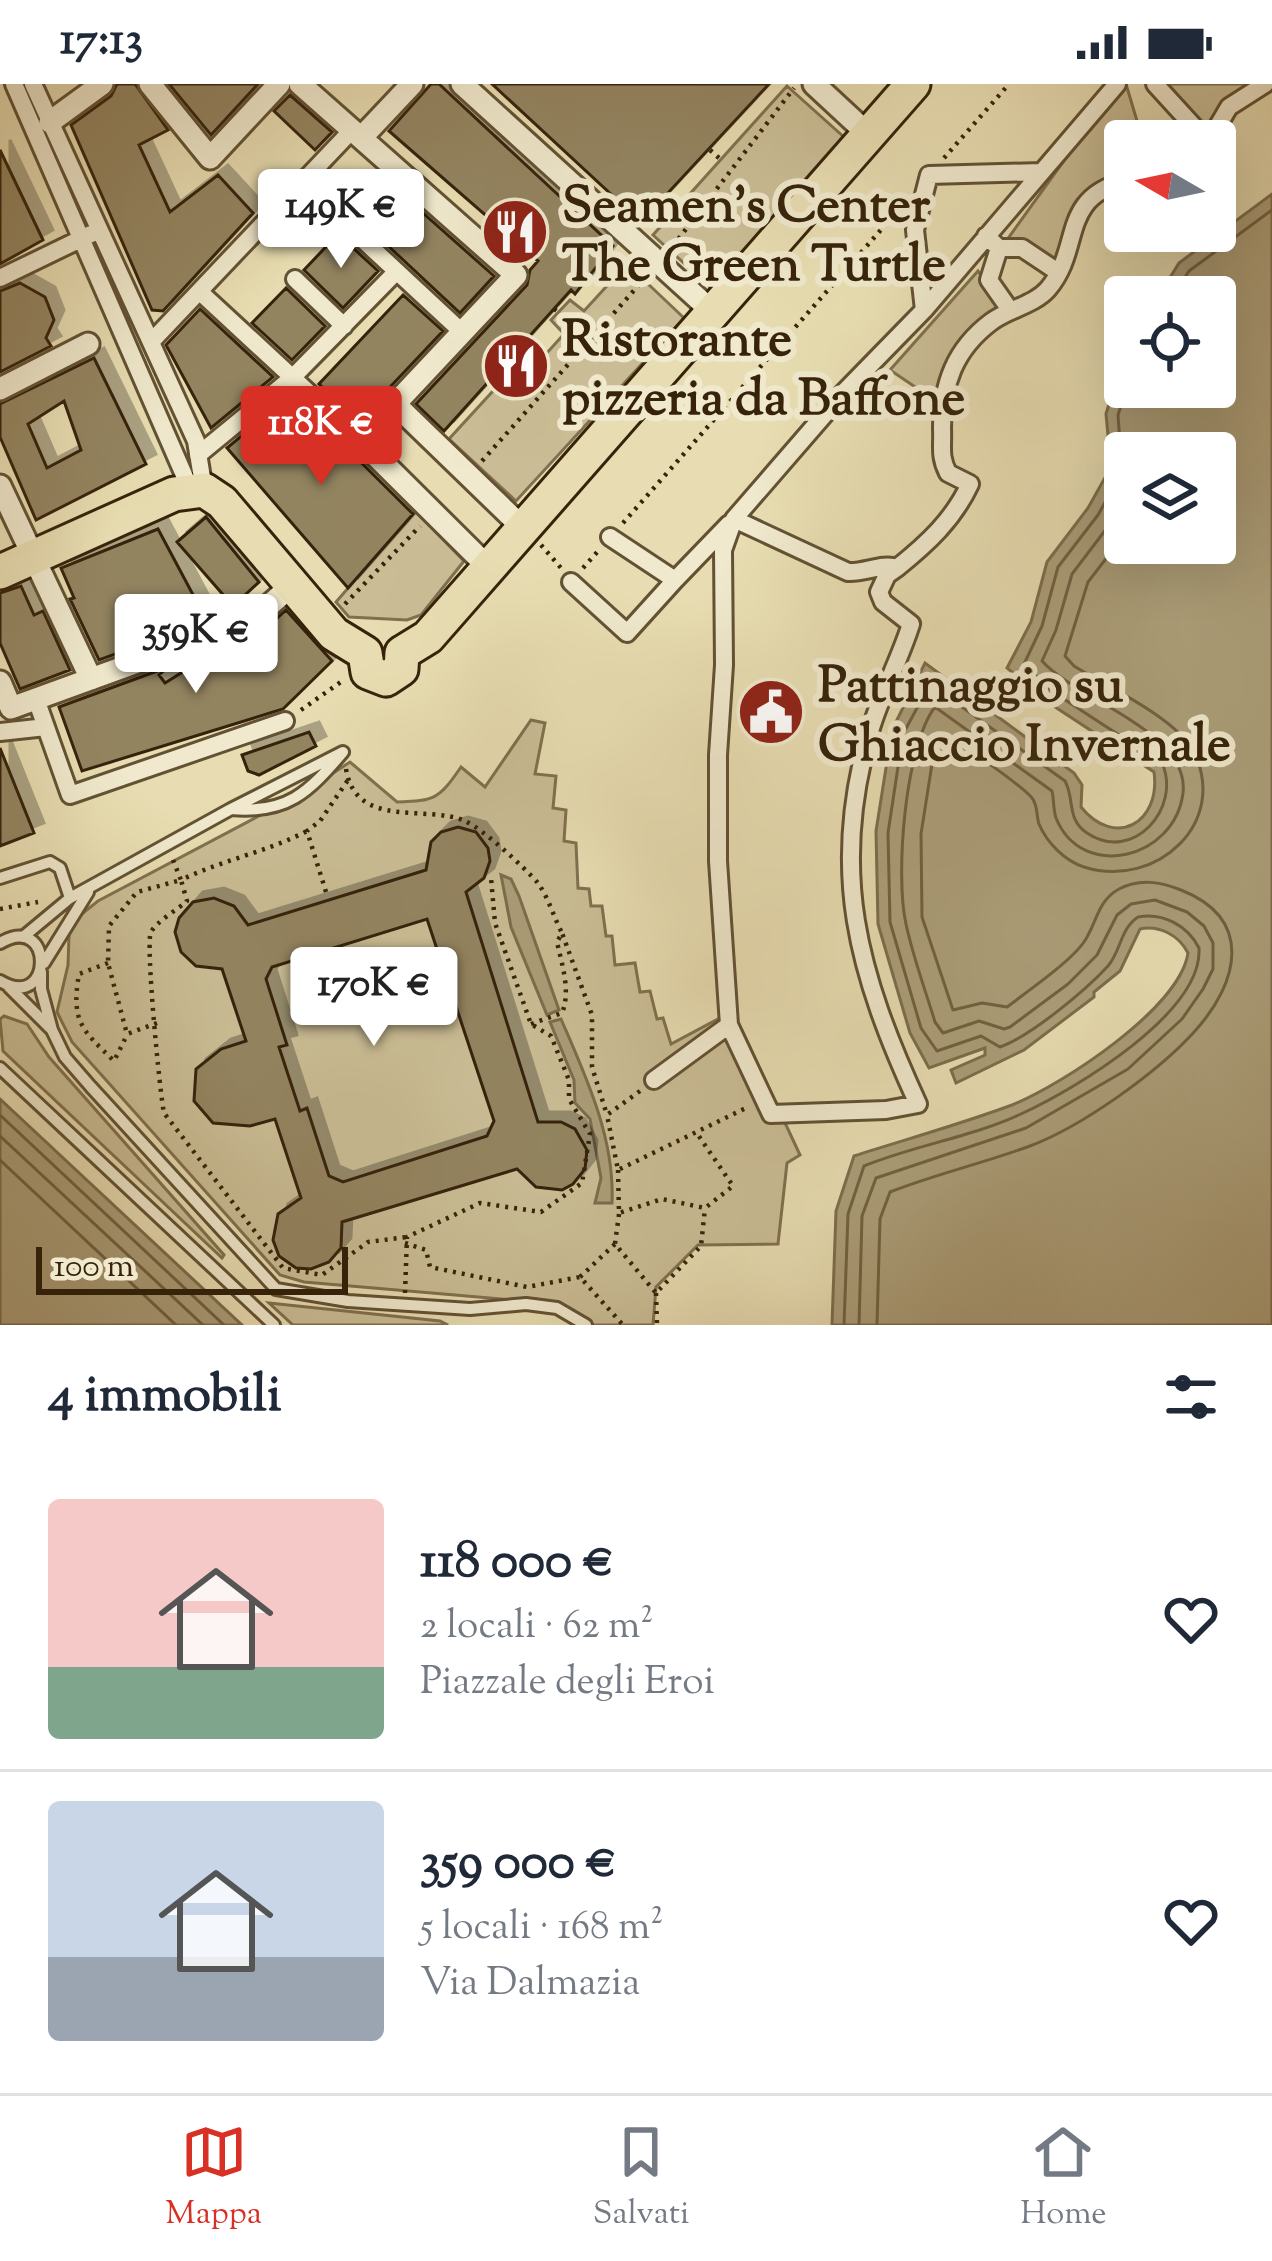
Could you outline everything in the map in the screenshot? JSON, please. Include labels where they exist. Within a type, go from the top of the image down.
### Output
[{"type":"main road","points":[[0,572],[142,507],[198,490],[222,502],[334,634],[365,652],[368,672],[386,679],[401,669],[402,653],[428,637],[914,84]]},
{"type":"street","points":[[14,84],[120,328],[198,490]]},
{"type":"street","points":[[33,84],[196,441],[198,490]]},
{"type":"street","points":[[50,122],[102,84]]},
{"type":"street","points":[[150,84],[210,158],[279,84]]},
{"type":"street","points":[[300,84],[516,275],[360,440]]},
{"type":"street","points":[[151,342],[357,133],[412,84]]},
{"type":"street","points":[[462,84],[715,314]]},
{"type":"street","points":[[814,84],[869,135]]},
{"type":"street","points":[[572,582],[627,633],[844,392],[992,242],[1041,172],[1117,84]]},
{"type":"street","points":[[1155,84],[1188,120]]},
{"type":"street","points":[[1221,120],[1229,107],[1265,84]]},
{"type":"street","points":[[924,310],[915,230],[929,175],[1041,172]]},
{"type":"street","points":[[734,519],[723,550],[724,665],[718,755],[718,861],[729,1025],[771,1114],[886,1111],[918,1104],[868,987],[852,908],[854,803],[860,769],[911,624],[883,602],[879,592],[887,575],[947,523],[970,484],[948,473],[940,449],[944,390],[963,348],[1010,310],[1037,298],[1058,272],[1079,210],[1104,189]]},
{"type":"street","points":[[347,225],[462,332]]},
{"type":"street","points":[[0,278],[100,230]]},
{"type":"street","points":[[992,242],[1022,248],[1058,272]]},
{"type":"street","points":[[992,242],[989,280],[1010,310]]},
{"type":"street","points":[[199,455],[293,377],[396,272]]},
{"type":"street","points":[[295,279],[344,326]]},
{"type":"street","points":[[200,292],[489,568]]},
{"type":"street","points":[[0,388],[140,318]]},
{"type":"street","points":[[395,404],[524,529]]},
{"type":"street","points":[[0,486],[91,679]]},
{"type":"street","points":[[734,519],[848,572],[865,573],[889,565],[897,568]]},
{"type":"street","points":[[610,537],[675,580]]},
{"type":"street","points":[[0,682],[5,710],[253,620],[292,585]]},
{"type":"street","points":[[36,699],[70,795],[285,722]]},
{"type":"street","points":[[0,732],[46,727]]},
{"type":"street","points":[[655,1080],[729,1025]]},
{"type":"lane","points":[[0,943],[23,937],[70,898],[231,809],[343,752],[314,787],[265,812],[231,809]]},
{"type":"lane","points":[[0,878],[50,862],[60,868],[70,898]]},
{"type":"lane","points":[[5,984],[24,987],[90,890]]},
{"type":"lane","points":[[23,937],[36,945],[40,989],[65,1057],[276,1289],[348,1301],[470,1309],[526,1304],[557,1308],[586,1325]]},
{"type":"lane","points":[[5,984],[52,1030]]},
{"type":"lane","points":[[0,1068],[274,1325]]},
{"type":"lane","points":[[467,1325],[470,1309]]},
{"type":"path","points":[[469,475],[659,263],[798,84]]},
{"type":"path","points":[[524,529],[572,582],[1009,84]]},
{"type":"path","points":[[710,150],[719,158]]},
{"type":"path","points":[[341,608],[434,514]]},
{"type":"path","points":[[285,722],[338,684]]},
{"type":"path","points":[[108,963],[79,974],[74,1005],[82,1030],[114,1061],[127,1034],[108,963],[109,926],[137,892],[307,831],[320,821],[347,777],[373,805],[393,814],[439,814],[471,824],[536,881],[592,1015],[592,1067],[608,1115],[618,1170],[615,1244],[580,1277],[527,1287],[430,1267],[426,1250],[406,1240]]},
{"type":"path","points":[[307,831],[326,892]]},
{"type":"path","points":[[168,847],[187,901],[151,932],[148,946],[164,1113],[283,1268],[293,1273],[322,1275],[368,1242],[406,1240],[480,1202],[541,1212],[582,1183],[590,1134],[569,1099],[568,1080],[551,1036],[531,1024],[494,923],[491,878]]},
{"type":"path","points":[[531,1024],[562,1013],[566,1005],[557,942],[562,934]]},
{"type":"path","points":[[127,1034],[157,1023]]},
{"type":"path","points":[[608,1115],[655,1080]]},
{"type":"path","points":[[618,1170],[764,1100]]},
{"type":"path","points":[[656,1293],[701,1246],[705,1208],[734,1186],[695,1132]]},
{"type":"path","points":[[619,1213],[662,1199],[705,1208]]},
{"type":"path","points":[[404,1304],[406,1240]]},
{"type":"path","points":[[615,1244],[656,1293],[657,1325]]},
{"type":"path","points":[[580,1277],[623,1325]]},
{"type":"shaded area","points":[[1126,84],[1137,120],[1104,120],[1104,181],[1077,206],[1054,263],[1009,237]]},
{"type":"shaded area","points":[[1162,84],[1249,84],[1227,100],[1215,120],[1194,120]]},
{"type":"shaded area","points":[[787,86],[845,138],[710,287],[653,235]]},
{"type":"shaded area","points":[[627,264],[684,318],[516,501],[449,439],[516,366],[527,375],[564,334],[551,320],[570,300],[584,311]]},
{"type":"shaded area","points":[[978,271],[1002,307],[958,346],[936,401],[890,370]]},
{"type":"shaded area","points":[[415,511],[464,561],[421,615],[407,620],[349,617],[336,602]]},
{"type":"shaded area","points":[[531,720],[545,723],[535,774],[556,776],[553,808],[566,810],[564,841],[576,843],[578,888],[589,889],[591,906],[602,906],[615,965],[635,963],[640,992],[650,991],[657,1019],[663,1018],[671,1044],[733,1011],[800,1155],[787,1163],[778,1244],[698,1245],[656,1287],[653,1325],[594,1325],[551,1304],[304,1282],[280,1275],[72,1042],[57,1012],[68,965],[69,935],[78,917],[98,901],[306,791],[350,762],[397,802],[435,796],[461,767],[485,787]]},
{"type":"shaded area","points":[[4,1016],[27,1024],[49,1057],[222,1258],[3,1051],[0,1019]]},
{"type":"shaded area","points":[[269,1303],[440,1321],[448,1325],[293,1325]]},
{"type":"water","points":[[1272,194],[1272,1325],[832,1325],[836,1211],[854,1156],[1012,1105],[1059,1081],[1142,1020],[1180,975],[1188,953],[1168,933],[1140,929],[1120,971],[1094,997],[1024,1050],[956,1083],[951,1070],[985,1055],[985,1048],[929,1068],[910,1033],[878,924],[876,831],[892,730],[925,663],[1074,773],[1082,785],[1081,807],[1094,820],[1121,828],[1143,817],[1150,805],[1154,772],[1046,701],[1007,668],[1031,622],[1047,562],[1104,479],[1104,564],[1236,564],[1236,432],[1108,432],[1108,408],[1236,408],[1236,276],[1171,276],[1194,252],[1236,252],[1236,221]]},
{"type":"water","points":[[501,875],[511,879],[519,896],[559,1010],[547,1015],[511,927]]},
{"type":"water","points":[[561,1019],[604,1132],[612,1203],[595,1203],[601,1178],[590,1119],[575,1103],[574,1080],[550,1022]]},
{"type":"water","points":[[0,1099],[242,1325],[0,1325]]},
{"type":"building","points":[[117,84],[135,84],[168,130],[139,145],[170,212],[218,175],[253,213],[163,311],[152,310],[71,125],[111,96]]},
{"type":"building","points":[[169,84],[258,84],[211,135]]},
{"type":"building","points":[[431,84],[439,84],[613,246],[575,294],[571,290],[444,431],[416,404],[527,285],[538,261],[389,131]]},
{"type":"building","points":[[492,84],[769,84],[641,222]]},
{"type":"building","points":[[290,95],[332,132],[315,150],[274,111]]},
{"type":"building","points":[[0,150],[43,240],[0,264]]},
{"type":"building","points":[[388,182],[494,276],[460,313],[356,216]]},
{"type":"building","points":[[338,234],[378,271],[343,308],[304,270]]},
{"type":"building","points":[[20,283],[45,297],[54,320],[46,338],[51,346],[0,372],[0,291]]},
{"type":"building","points":[[286,288],[325,326],[292,360],[252,323]]},
{"type":"building","points":[[403,295],[443,331],[358,421],[319,384]]},
{"type":"building","points":[[200,309],[273,377],[211,428],[166,345]]},
{"type":"building","points":[[94,358],[146,464],[36,520],[0,437],[0,404]],"holes":[[[64,401],[81,450],[47,468],[28,424]]]},
{"type":"building","points":[[292,394],[413,514],[348,588],[227,448]]},
{"type":"building","points":[[206,517],[259,582],[233,606],[177,542]]},
{"type":"building","points":[[158,529],[207,621],[99,660],[61,568]]},
{"type":"building","points":[[21,586],[34,615],[43,611],[70,670],[20,689],[0,643],[0,593]]},
{"type":"building","points":[[286,610],[332,661],[283,709],[82,771],[59,707],[168,667],[159,675],[165,683],[224,646],[262,632]]},
{"type":"building","points":[[309,732],[316,746],[259,775],[248,771],[242,755]]},
{"type":"building","points":[[0,748],[34,833],[0,846]]},
{"type":"building","points":[[458,827],[476,832],[488,848],[490,861],[484,878],[466,892],[538,1122],[561,1122],[575,1129],[587,1150],[585,1169],[562,1190],[536,1187],[517,1169],[342,1222],[341,1248],[329,1262],[311,1269],[296,1268],[279,1256],[273,1240],[278,1214],[301,1198],[275,1119],[250,1126],[213,1123],[194,1101],[196,1069],[221,1049],[246,1041],[222,969],[196,966],[181,952],[175,932],[179,918],[193,902],[214,898],[234,906],[248,925],[426,870],[431,842],[441,832]],"holes":[[[427,919],[494,1121],[487,1136],[343,1182],[329,1176],[307,1108],[300,1111],[279,1047],[287,1045],[266,979],[272,967]]]},
{"type":"place","name":"Seamen's Center The Green Turtle","points":[[515,232]]},
{"type":"place","name":"Ristorante pizzeria da Baffone","points":[[516,366]]},
{"type":"place","name":"Pattinaggio su Ghiaccio Invernale","points":[[771,712]]}]
